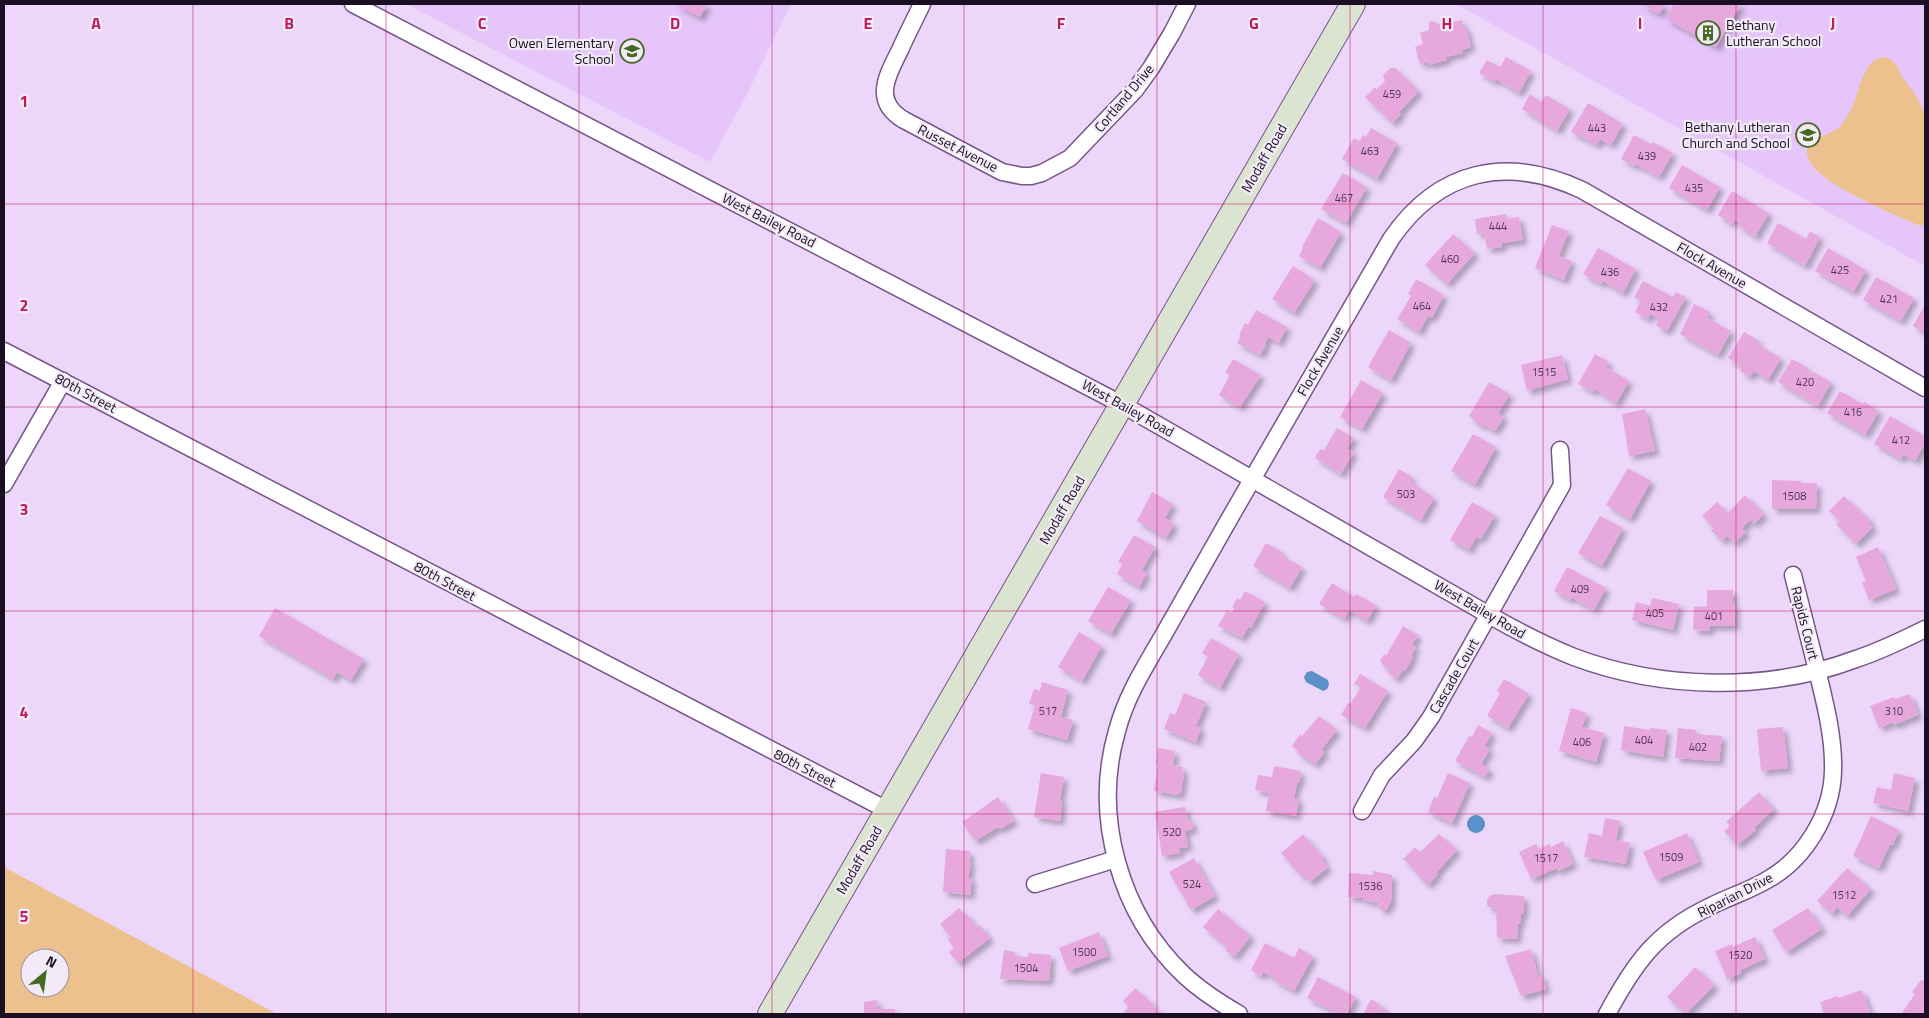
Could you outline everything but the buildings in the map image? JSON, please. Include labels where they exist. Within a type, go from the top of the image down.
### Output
[{"type":"street","name":"West Bailey Road","points":[[353,4],[1123,405],[1489,615],[1531,638],[1575,657],[1597,665],[1645,676],[1698,682],[1771,680],[1856,660],[1925,629]]},
{"type":"street","name":"Russet Avenue","points":[[922,4],[888,74],[884,89],[888,108],[894,115],[1002,172],[1022,176],[1042,174]]},
{"type":"street","name":"Cortland Drive","points":[[1042,174],[1070,158],[1135,90],[1151,68],[1187,4]]},
{"type":"street","name":"Modaff Road","points":[[770,1014],[1353,4]]},
{"type":"street","name":"Flock Avenue","points":[[1239,1014],[1213,999],[1184,975],[1160,948],[1141,921],[1129,898],[1116,859],[1108,810],[1110,766],[1116,731],[1129,698],[1144,669],[1252,479],[1399,227],[1415,209],[1434,193],[1470,177],[1491,172],[1528,172],[1549,176],[1582,190],[1925,388]]},
{"type":"street","name":"80th Street","points":[[4,350],[887,810]]},
{"type":"street","points":[[4,484],[63,381]]},
{"type":"street","name":"Cascade Court","points":[[1362,811],[1382,774],[1423,729],[1562,485],[1560,450]]},
{"type":"street","name":"Rapids Court","points":[[1793,575],[1817,670]]},
{"type":"street","name":"Riparian Drive","points":[[1607,1014],[1628,975],[1650,948],[1677,925],[1707,908],[1776,875],[1809,841],[1827,801],[1833,771],[1831,738],[1817,670]]},
{"type":"street","points":[[1035,884],[1116,859]]},
{"type":"shaded area","name":"Owen Elementary School","points":[[406,4],[791,4],[745,98],[710,162]]},
{"type":"shaded area","name":"Bethany Lutheran Church and School","points":[[1456,4],[1925,4],[1925,266]]},
{"type":"shaded area","points":[[1883,57],[1890,59],[1897,66],[1902,77],[1917,97],[1925,115],[1925,225],[1918,225],[1851,193],[1832,182],[1817,170],[1808,159],[1808,147],[1810,144],[1837,129],[1842,124],[1848,116],[1867,69],[1877,59]]},
{"type":"shaded area","points":[[4,867],[277,1014],[4,1014]]},
{"type":"water","points":[[1312,671],[1328,680],[1329,685],[1327,689],[1323,691],[1306,682],[1304,677],[1307,672]]},
{"type":"water","points":[[1476,815],[1482,818],[1485,824],[1482,830],[1476,833],[1470,830],[1467,824],[1470,818]]},
{"type":"place","name":"Bethany Lutheran School","points":[[1708,33]]},
{"type":"place","name":"Owen Elementary School","points":[[632,51]]},
{"type":"place","name":"Bethany Lutheran Church and School","points":[[1808,135]]}]
